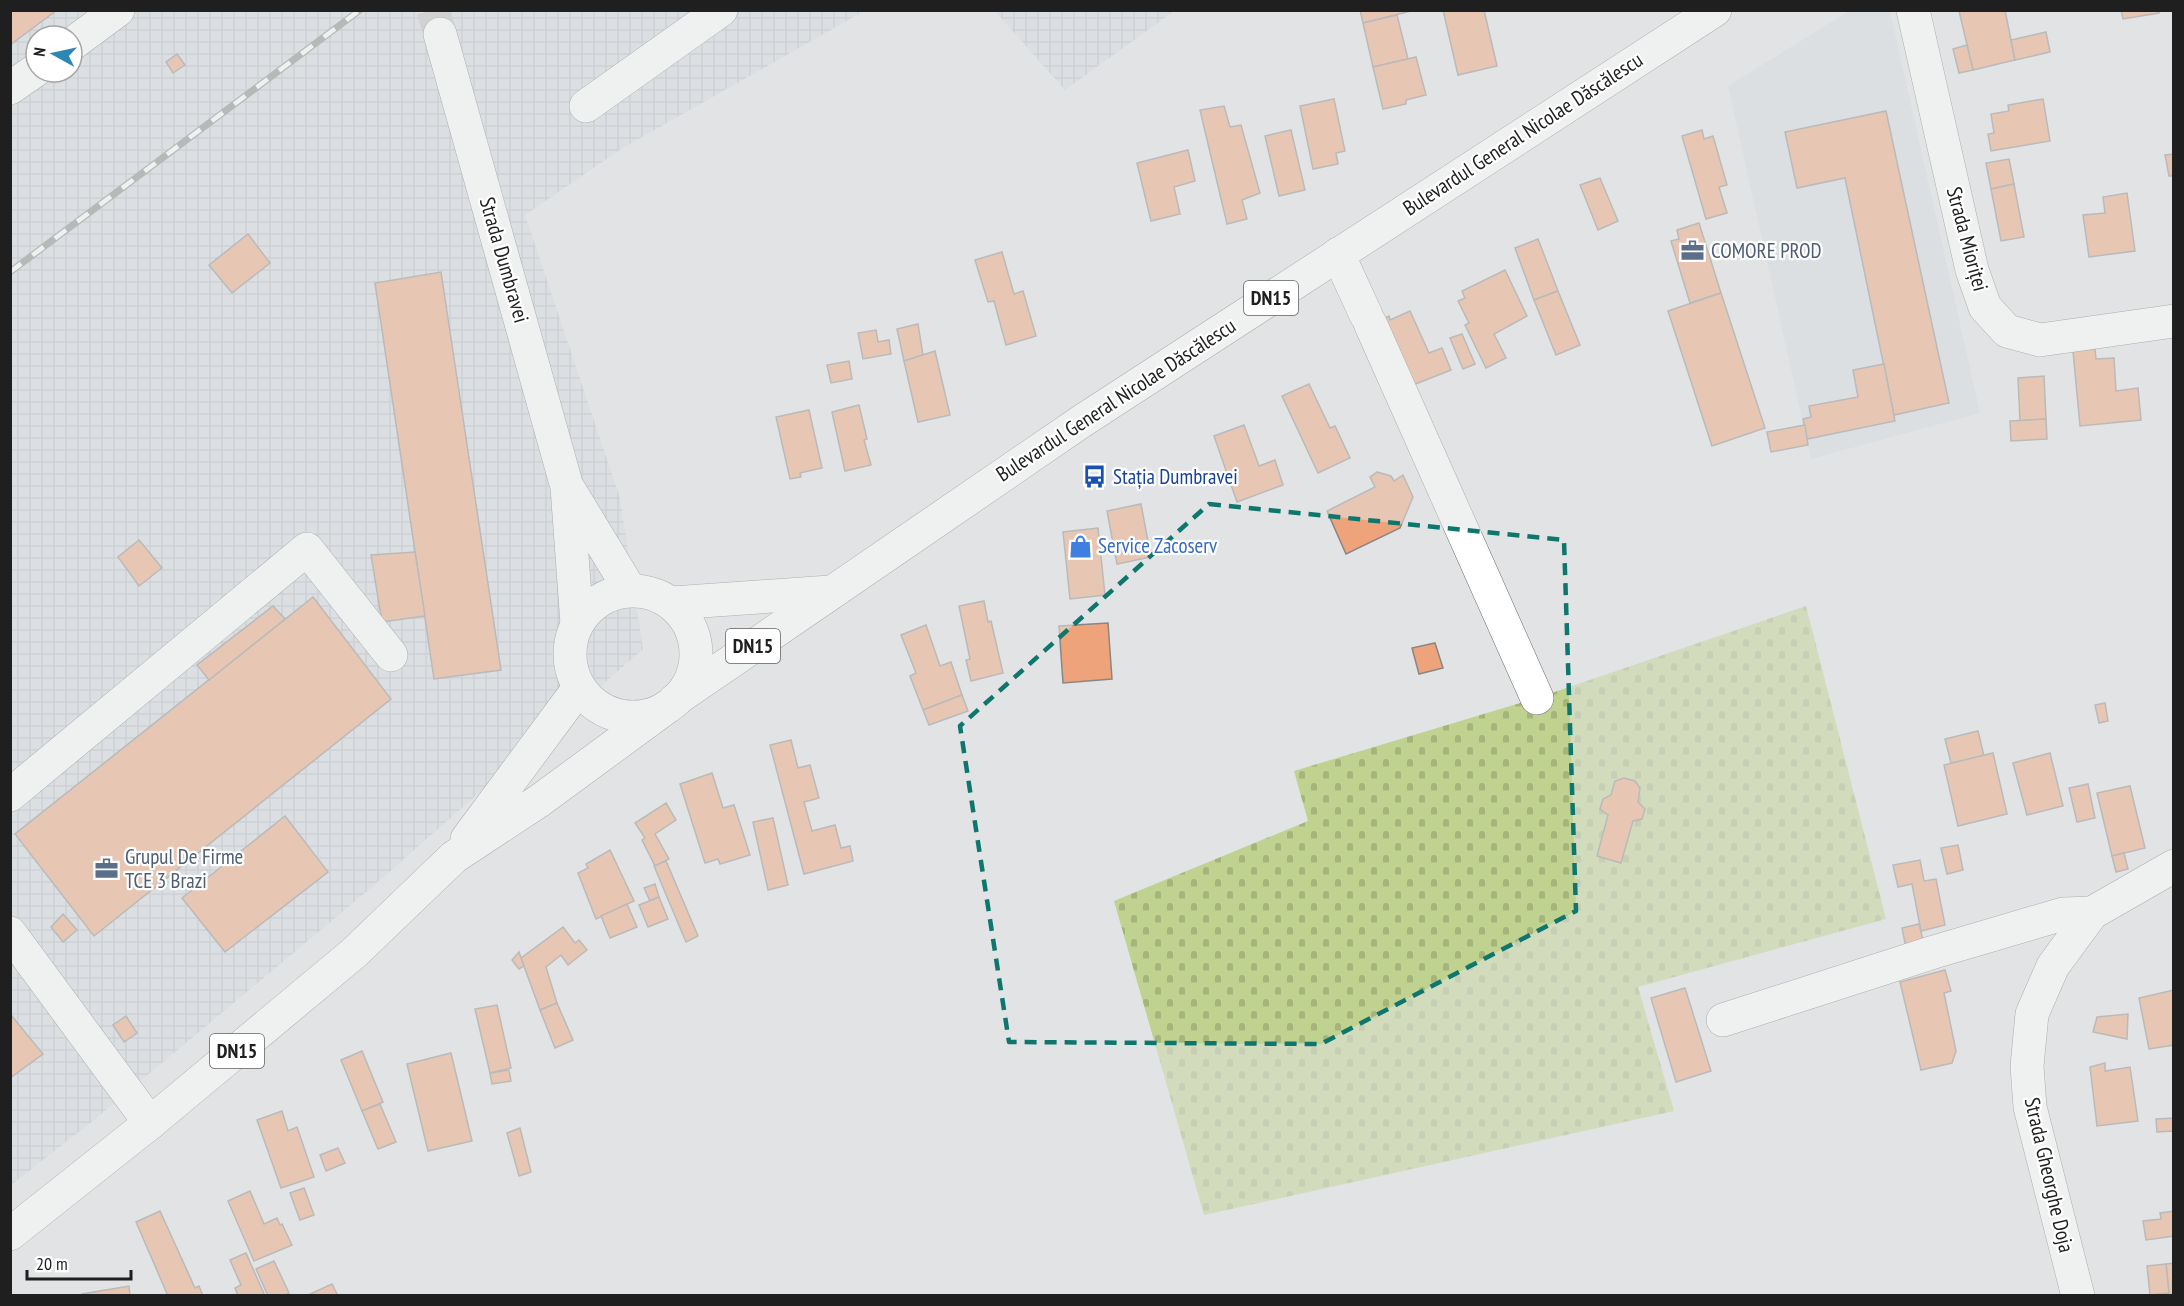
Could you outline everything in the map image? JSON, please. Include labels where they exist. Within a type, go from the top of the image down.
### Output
[{"type":"main road","points":[[84,35],[118,10]]},
{"type":"main road","points":[[586,106],[721,10]]},
{"type":"main road","name":"Bulevardul General Nicolae Dăscălescu","points":[[10,1234],[150,1123],[354,953],[454,857],[539,801],[671,704],[1082,421],[1715,10]]},
{"type":"main road","name":"Strada Mioriței","points":[[1913,10],[1972,270],[1985,307],[2007,331],[2040,340],[2174,321]]},
{"type":"main road","name":"Strada Dumbravei","points":[[440,34],[567,487]]},
{"type":"main road","points":[[10,88],[24,78]]},
{"type":"main road","points":[[1338,254],[1537,698]]},
{"type":"main road","points":[[567,487],[630,590]]},
{"type":"main road","points":[[567,487],[577,624]]},
{"type":"main road","points":[[10,795],[307,549],[391,655]]},
{"type":"main road","points":[[630,590],[652,593],[672,603],[687,620],[695,640],[696,662],[689,683],[671,704],[634,718],[613,715],[593,704],[579,688],[570,667],[570,645],[577,624],[590,606],[609,595],[630,590]]},
{"type":"main road","points":[[672,603],[832,592]]},
{"type":"main road","points":[[454,857],[579,688]]},
{"type":"main road","name":"Strada Gheorghe Doja","points":[[2078,1296],[2030,1107],[2027,1066],[2032,1014],[2053,966],[2092,913],[2174,866]]},
{"type":"main road","points":[[1723,1020],[1942,949],[2063,914],[2092,913]]},
{"type":"main road","points":[[10,933],[150,1123]]},
{"type":"highlighted area","points":[[1209,504],[1564,540],[1576,911],[1321,1044],[1009,1042],[960,726]]},
{"type":"shaded area","points":[[11,11],[864,11],[621,149],[525,215],[620,498],[643,649],[372,887],[94,1120],[11,1185]]},
{"type":"shaded area","points":[[995,11],[1174,11],[1065,90]]},
{"type":"shaded area","points":[[1849,11],[1890,11],[1980,413],[1811,459],[1728,86]]},
{"type":"green space","points":[[1806,606],[1886,919],[1638,987],[1674,1111],[1204,1215],[1114,901],[1308,821],[1294,771],[1537,698]]},
{"type":"building","points":[[10,10],[57,10],[38,24],[24,24],[24,35],[10,45]]},
{"type":"building","points":[[1360,10],[1415,10],[1363,23]]},
{"type":"building","points":[[1443,10],[1484,10],[1497,66],[1458,75]]},
{"type":"building","points":[[2005,10],[2015,60],[1973,70],[1959,11]]},
{"type":"building","points":[[2121,10],[2159,10],[2159,13],[2123,19]]},
{"type":"building","points":[[1397,15],[1408,59],[1373,67],[1363,23]]},
{"type":"building","points":[[2046,32],[2050,52],[2015,60],[2011,40]]},
{"type":"building","points":[[1967,45],[1973,70],[1959,73],[1953,49]]},
{"type":"building","points":[[177,54],[185,65],[173,73],[166,62]]},
{"type":"building","points":[[1416,57],[1426,95],[1406,100],[1406,104],[1383,109],[1373,67]]},
{"type":"building","points":[[1334,99],[1345,151],[1336,153],[1338,164],[1313,169],[1300,106]]},
{"type":"building","points":[[2043,99],[2050,141],[1991,151],[1988,134],[1994,133],[1991,114],[2009,111],[2008,105]]},
{"type":"building","points":[[1224,106],[1230,127],[1241,125],[1260,193],[1242,200],[1247,219],[1227,224],[1200,110]]},
{"type":"building","points":[[1886,111],[1949,403],[1894,415],[1845,178],[1797,188],[1785,132]]},
{"type":"building","points":[[1291,130],[1305,190],[1279,196],[1265,136]]},
{"type":"building","points":[[1702,130],[1704,139],[1713,136],[1727,185],[1719,187],[1727,213],[1706,219],[1682,136]]},
{"type":"building","points":[[1188,150],[1195,181],[1174,187],[1180,214],[1151,221],[1137,163]]},
{"type":"building","points":[[2174,154],[2174,176],[2169,176],[2165,155]]},
{"type":"building","points":[[2009,159],[2014,184],[1991,189],[1986,163]]},
{"type":"building","points":[[1600,178],[1618,221],[1598,230],[1580,185]]},
{"type":"building","points":[[2014,184],[2024,237],[2001,241],[1991,189]]},
{"type":"building","points":[[2127,193],[2135,251],[2089,257],[2083,215],[2105,213],[2103,197]]},
{"type":"building","points":[[1699,223],[1721,293],[1690,303],[1671,241],[1679,239],[1677,230]]},
{"type":"building","points":[[248,234],[270,263],[232,293],[209,265]]},
{"type":"building","points":[[1538,239],[1558,291],[1534,300],[1515,248]]},
{"type":"building","points":[[1002,252],[1014,294],[1023,291],[1036,336],[1006,345],[994,301],[988,302],[975,260]]},
{"type":"building","points":[[1505,270],[1527,316],[1494,334],[1506,358],[1486,368],[1465,325],[1469,323],[1458,301],[1465,298],[1462,291]]},
{"type":"building","points":[[441,272],[501,670],[434,679],[375,283]]},
{"type":"building","points":[[1558,291],[1580,345],[1556,355],[1534,300]]},
{"type":"building","points":[[1721,293],[1765,428],[1712,446],[1668,311]]},
{"type":"building","points":[[1410,311],[1429,353],[1442,348],[1451,370],[1408,387],[1379,321],[1389,316],[1390,320]]},
{"type":"building","points":[[918,324],[923,355],[904,361],[897,329]]},
{"type":"building","points":[[876,330],[878,342],[889,340],[891,354],[863,359],[858,333]]},
{"type":"building","points":[[1462,334],[1475,364],[1463,369],[1450,338]]},
{"type":"building","points":[[2095,349],[2096,359],[2114,358],[2116,391],[2138,388],[2141,420],[2080,426],[2073,351]]},
{"type":"building","points":[[935,351],[950,415],[918,422],[904,361]]},
{"type":"building","points":[[849,361],[852,379],[831,383],[827,365]]},
{"type":"building","points":[[1884,364],[1895,421],[1807,439],[1803,419],[1811,417],[1809,406],[1858,397],[1853,370]]},
{"type":"building","points":[[2044,376],[2046,419],[2020,421],[2018,378]]},
{"type":"building","points":[[1309,384],[1330,428],[1335,426],[1350,458],[1318,473],[1282,396]]},
{"type":"building","points":[[859,405],[867,439],[864,440],[871,465],[845,471],[832,412]]},
{"type":"building","points":[[809,410],[822,468],[800,473],[801,477],[790,479],[776,417]]},
{"type":"building","points":[[2046,419],[2047,439],[2011,441],[2010,421]]},
{"type":"building","points":[[1244,425],[1259,466],[1275,460],[1283,485],[1237,502],[1214,436]]},
{"type":"building","points":[[1805,425],[1808,445],[1771,452],[1767,432]]},
{"type":"building","points":[[1377,472],[1391,476],[1394,481],[1403,475],[1413,497],[1400,528],[1346,554],[1327,511],[1375,487],[1370,477]]},
{"type":"building","points":[[1141,504],[1151,557],[1117,564],[1107,511]]},
{"type":"building","points":[[1098,528],[1105,595],[1070,599],[1063,532]]},
{"type":"building","points":[[139,540],[162,568],[139,586],[118,557]]},
{"type":"building","points":[[415,552],[425,616],[382,622],[371,555]]},
{"type":"building","points":[[313,597],[391,699],[94,936],[15,834]]},
{"type":"building","points":[[984,601],[1003,673],[971,681],[966,660],[970,659],[959,606]]},
{"type":"building","points":[[273,606],[285,619],[209,680],[197,665]]},
{"type":"building","points":[[1108,623],[1112,679],[1063,683],[1059,626]]},
{"type":"building","points":[[926,625],[940,666],[951,662],[962,695],[923,710],[910,676],[916,673],[901,635]]},
{"type":"building","points":[[1435,643],[1443,668],[1419,674],[1412,648]]},
{"type":"building","points":[[962,695],[968,711],[929,725],[923,710]]},
{"type":"building","points":[[2105,703],[2108,721],[2099,723],[2095,705]]},
{"type":"building","points":[[1978,731],[1984,756],[1951,763],[1945,739]]},
{"type":"building","points":[[791,740],[798,768],[810,765],[819,798],[804,802],[812,831],[835,825],[841,848],[850,846],[853,861],[804,874],[770,745]]},
{"type":"building","points":[[1993,753],[2007,814],[1958,826],[1944,765]]},
{"type":"building","points":[[2050,753],[2063,806],[2027,815],[2013,763]]},
{"type":"building","points":[[712,773],[723,808],[734,805],[750,855],[720,864],[718,859],[705,863],[680,784]]},
{"type":"building","points":[[1624,778],[1635,781],[1640,788],[1638,802],[1645,809],[1642,819],[1633,821],[1621,863],[1597,856],[1608,815],[1600,809],[1603,799],[1611,795],[1615,781]]},
{"type":"building","points":[[2088,784],[2095,818],[2077,822],[2069,788]]},
{"type":"building","points":[[2130,786],[2145,848],[2112,856],[2097,793]]},
{"type":"building","points":[[666,803],[676,820],[655,834],[669,859],[655,866],[642,840],[645,838],[635,823]]},
{"type":"building","points":[[285,816],[328,872],[225,952],[182,898]]},
{"type":"building","points":[[773,818],[788,885],[768,890],[753,822]]},
{"type":"building","points":[[1958,845],[1963,870],[1947,874],[1941,848]]},
{"type":"building","points":[[610,850],[634,901],[596,919],[578,873],[588,868],[586,864]]},
{"type":"building","points":[[2124,853],[2128,869],[2116,872],[2112,856]]},
{"type":"building","points":[[1920,860],[1924,881],[1936,879],[1945,925],[1921,931],[1912,884],[1898,887],[1893,865]]},
{"type":"building","points":[[666,861],[698,936],[686,942],[654,866]]},
{"type":"building","points":[[655,884],[659,897],[650,901],[644,888]]},
{"type":"building","points":[[659,897],[668,919],[648,927],[639,905]]},
{"type":"building","points":[[627,904],[637,927],[610,938],[601,916]]},
{"type":"building","points":[[63,914],[77,930],[63,942],[51,927]]},
{"type":"building","points":[[1919,924],[1924,944],[1906,948],[1902,928]]},
{"type":"building","points":[[563,927],[575,943],[579,940],[587,950],[568,965],[561,955],[546,967],[557,1003],[540,1010],[521,958]]},
{"type":"building","points":[[519,952],[524,966],[519,969],[512,960]]},
{"type":"building","points":[[1945,970],[1951,991],[1944,993],[1956,1051],[1952,1063],[1921,1070],[1900,982]]},
{"type":"building","points":[[1685,988],[1711,1071],[1676,1082],[1651,998]]},
{"type":"building","points":[[2174,990],[2174,1045],[2149,1049],[2139,998]]},
{"type":"building","points":[[557,1003],[573,1040],[555,1048],[540,1010]]},
{"type":"building","points":[[497,1005],[511,1068],[490,1073],[475,1009]]},
{"type":"building","points":[[2128,1014],[2127,1039],[2093,1032],[2097,1017]]},
{"type":"building","points":[[10,1016],[43,1054],[10,1078]]},
{"type":"building","points":[[126,1016],[137,1033],[124,1042],[113,1025]]},
{"type":"building","points":[[362,1051],[383,1102],[362,1111],[341,1060]]},
{"type":"building","points":[[451,1053],[472,1141],[428,1151],[407,1064]]},
{"type":"building","points":[[2105,1063],[2105,1071],[2130,1067],[2138,1121],[2097,1126],[2090,1067]]},
{"type":"building","points":[[509,1070],[511,1081],[492,1084],[490,1073]]},
{"type":"building","points":[[380,1104],[396,1142],[378,1149],[362,1111]]},
{"type":"building","points":[[282,1111],[288,1131],[297,1127],[314,1177],[281,1188],[257,1120]]},
{"type":"building","points":[[2174,1118],[2174,1131],[2157,1132],[2156,1119]]},
{"type":"building","points":[[520,1128],[531,1172],[519,1176],[507,1133]]},
{"type":"building","points":[[338,1148],[345,1163],[326,1171],[320,1155]]},
{"type":"building","points":[[304,1188],[314,1215],[300,1220],[290,1193]]},
{"type":"building","points":[[250,1191],[264,1224],[277,1218],[292,1245],[254,1261],[228,1201]]},
{"type":"building","points":[[160,1211],[195,1288],[199,1286],[203,1296],[168,1296],[136,1222]]},
{"type":"building","points":[[2174,1211],[2174,1236],[2146,1240],[2143,1221],[2161,1219],[2160,1213]]},
{"type":"building","points":[[246,1253],[265,1296],[238,1296],[235,1288],[241,1285],[230,1260]]},
{"type":"building","points":[[274,1261],[289,1293],[284,1296],[268,1296],[256,1269]]},
{"type":"building","points":[[2174,1263],[2174,1296],[2169,1296],[2166,1264]]},
{"type":"building","points":[[2166,1264],[2169,1293],[2150,1295],[2147,1266]]},
{"type":"building","points":[[332,1284],[338,1296],[311,1296],[310,1294]]},
{"type":"building","points":[[129,1286],[130,1296],[82,1296],[82,1294]]},
{"type":"tunnel","points":[[433,10],[440,34]]},
{"type":"railway","points":[[10,272],[360,10]]},
{"type":"place","name":"COMORE PROD","points":[[1693,251]]},
{"type":"place","name":"Stația Dumbravei","points":[[1095,477]]},
{"type":"place","name":"Service Zacoserv","points":[[1080,546]]},
{"type":"place","name":"Grupul De Firme TCE 3 Brazi","points":[[107,869]]}]
